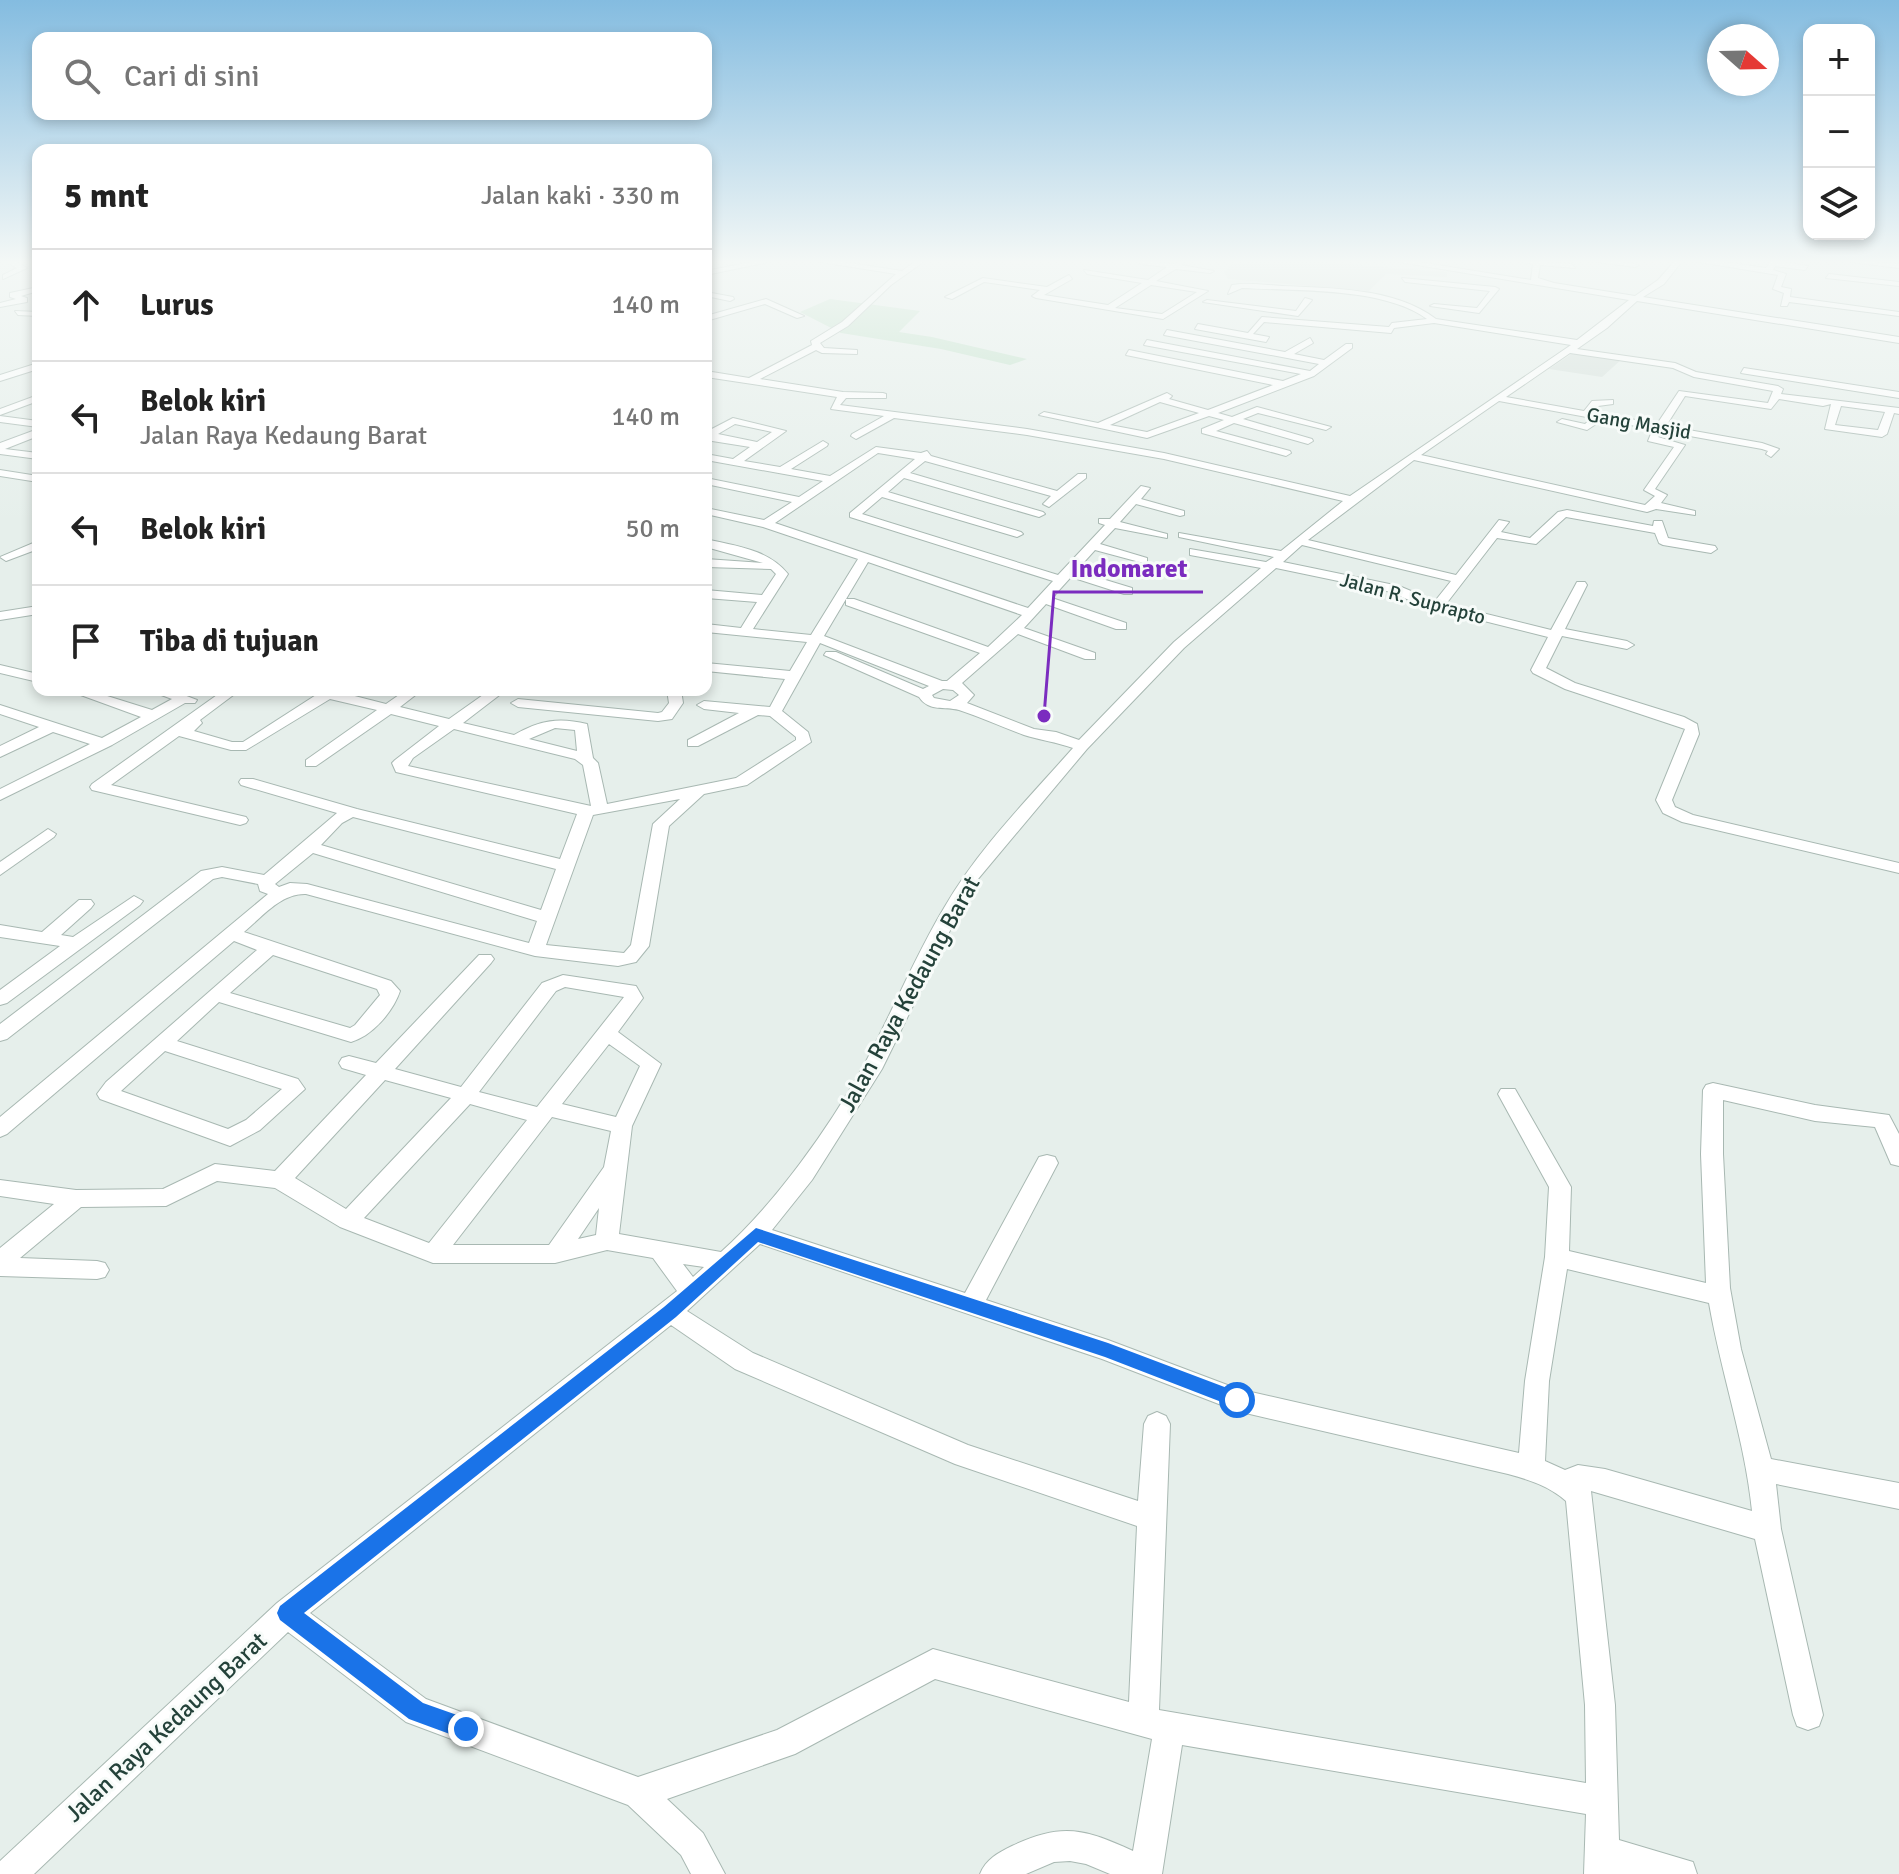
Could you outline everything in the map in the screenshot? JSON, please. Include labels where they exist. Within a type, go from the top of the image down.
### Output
[{"type":"street","points":[[750,381],[814,347]]},
{"type":"street","points":[[819,347],[854,352]]},
{"type":"street","points":[[1171,347],[1311,374]]},
{"type":"street","points":[[1183,363],[1211,347]]},
{"type":"street","points":[[1242,347],[1327,363]]},
{"type":"street","points":[[1287,355],[1299,347]]},
{"type":"street","points":[[843,395],[830,410],[1122,446],[1203,412],[1311,374],[1347,347]]},
{"type":"street","name":"Jalan Raya Kedaung Barat","points":[[10,1874],[287,1613],[670,1312],[756,1234],[804,1174],[872,1069],[951,910],[971,877],[1082,746],[1179,645],[1274,561],[1351,500],[1498,398],[1579,347]]},
{"type":"street","points":[[1582,347],[1675,366],[1694,374],[1778,389],[1771,406],[1682,393],[1652,439],[1680,445],[1676,456],[1653,476],[1649,490],[1661,495],[1645,517],[1660,524],[1663,541],[1711,549]]},
{"type":"street","points":[[1583,347],[1899,395]]},
{"type":"street","points":[[1129,353],[1282,384]]},
{"type":"street","points":[[0,368],[24,371]]},
{"type":"street","points":[[0,378],[32,368]]},
{"type":"street","points":[[712,375],[843,395],[883,396]]},
{"type":"street","points":[[1203,412],[1269,381]]},
{"type":"street","points":[[1101,425],[1176,391]]},
{"type":"street","points":[[1775,396],[1837,402],[1894,411],[1882,434],[1874,435],[1829,427],[1837,402]]},
{"type":"street","name":"Gang Masjid","points":[[1498,398],[1771,448],[1774,451],[1771,454]]},
{"type":"street","points":[[1159,399],[1308,441]]},
{"type":"street","points":[[0,412],[32,400]]},
{"type":"street","points":[[1586,414],[1595,403],[1610,402]]},
{"type":"street","points":[[1286,453],[1206,431],[1257,410],[1326,427]]},
{"type":"street","points":[[1044,415],[1147,435]]},
{"type":"street","points":[[856,436],[866,428],[880,426],[890,416]]},
{"type":"street","points":[[1562,422],[1588,427],[1601,416]]},
{"type":"street","points":[[23,422],[32,418]]},
{"type":"street","points":[[0,419],[23,422],[32,428]]},
{"type":"street","points":[[712,433],[733,421],[780,430],[734,463]]},
{"type":"street","points":[[1032,426],[1351,500]]},
{"type":"street","points":[[0,449],[32,433]]},
{"type":"street","points":[[712,437],[760,446]]},
{"type":"street","points":[[781,471],[823,444]]},
{"type":"street","points":[[0,449],[32,455]]},
{"type":"street","points":[[766,524],[873,451],[927,454],[1058,495]]},
{"type":"street","points":[[927,454],[854,515],[1005,547]]},
{"type":"street","points":[[1412,456],[1691,513]]},
{"type":"street","points":[[712,458],[829,479]]},
{"type":"street","points":[[0,473],[32,478]]},
{"type":"street","points":[[901,474],[1039,514]]},
{"type":"street","points":[[1005,547],[1082,476]]},
{"type":"street","points":[[1001,478],[1072,485]]},
{"type":"street","points":[[712,482],[800,500]]},
{"type":"street","points":[[879,493],[1005,547],[1060,576],[1128,591]]},
{"type":"street","points":[[924,694],[945,685],[1016,629],[1024,611],[1043,599],[1108,522],[1133,500],[1180,513]]},
{"type":"street","points":[[712,512],[766,524],[1024,611]]},
{"type":"street","points":[[1494,534],[1532,542],[1567,513],[1662,531]]},
{"type":"street","points":[[1108,522],[1163,536]]},
{"type":"street","points":[[983,654],[1093,546],[1108,522]]},
{"type":"street","points":[[1439,605],[1503,522]]},
{"type":"street","points":[[1183,535],[1274,561]]},
{"type":"street","points":[[1299,541],[1458,579]]},
{"type":"street","points":[[712,544],[747,553],[778,568],[782,574],[745,631]]},
{"type":"street","points":[[1093,546],[1143,561]]},
{"type":"street","points":[[2,559],[32,547]]},
{"type":"street","points":[[1194,552],[1274,561]]},
{"type":"street","points":[[815,646],[850,602],[872,559]]},
{"type":"street","points":[[774,712],[794,676],[872,559]]},
{"type":"street","name":"Jalan R. Suprapto","points":[[1274,561],[1395,589],[1439,605],[1556,633],[1627,645]]},
{"type":"street","points":[[712,563],[778,568]]},
{"type":"street","points":[[1581,585],[1538,669],[1544,675],[1692,727],[1692,734],[1664,800],[1669,810],[1688,819],[1899,868]]},
{"type":"street","points":[[712,594],[766,599]]},
{"type":"street","points":[[1043,599],[1121,626]]},
{"type":"street","points":[[850,602],[983,654]]},
{"type":"street","points":[[0,614],[32,611]]},
{"type":"street","points":[[712,628],[745,631],[843,653],[963,689],[961,700]]},
{"type":"street","points":[[1016,629],[1090,656]]},
{"type":"street","points":[[843,653],[924,694],[934,704],[961,700],[1032,733],[1051,735],[1082,746]]},
{"type":"street","points":[[712,668],[794,676]]},
{"type":"street","points":[[0,669],[32,677]]},
{"type":"street","points":[[92,696],[154,716]]},
{"type":"street","points":[[178,696],[208,705]]},
{"type":"street","points":[[223,696],[98,787],[240,820]]},
{"type":"street","points":[[239,696],[184,733],[231,746],[246,746],[318,696]]},
{"type":"street","points":[[342,696],[448,726],[585,758],[590,763],[593,810],[566,866],[535,950]]},
{"type":"street","points":[[311,763],[406,696]]},
{"type":"street","points":[[490,696],[408,755],[400,763],[401,769],[593,810],[741,782],[804,742],[803,735],[774,712],[704,705]]},
{"type":"street","points":[[518,703],[658,717],[672,711],[675,696]]},
{"type":"street","points":[[0,795],[184,698]]},
{"type":"street","points":[[0,709],[101,743]]},
{"type":"street","points":[[693,743],[754,711]]},
{"type":"street","points":[[0,722],[16,715]]},
{"type":"street","points":[[515,741],[542,724],[563,721],[582,727],[585,758]]},
{"type":"street","points":[[0,752],[51,727]]},
{"type":"street","points":[[247,782],[351,812],[566,866]]},
{"type":"street","points":[[0,1034],[207,875],[222,872],[274,887],[307,889],[535,950],[618,960],[630,958],[640,946],[661,824],[712,789]]},
{"type":"street","points":[[0,1129],[231,934],[336,820],[351,812]]},
{"type":"street","points":[[0,870],[48,834]]},
{"type":"street","points":[[310,847],[547,918]]},
{"type":"street","points":[[3,994],[134,901]]},
{"type":"street","points":[[47,937],[85,904]]},
{"type":"street","points":[[0,931],[77,943]]},
{"type":"street","points":[[216,995],[351,1035],[362,1030],[391,991],[384,985],[231,934]]},
{"type":"street","points":[[162,1043],[291,1084],[295,1089],[253,1125],[230,1138],[110,1098],[107,1094],[162,1043],[270,948]]},
{"type":"street","points":[[280,1180],[485,959]]},
{"type":"street","points":[[348,1221],[464,1097],[549,987],[556,982],[629,990],[633,993],[634,998],[608,1034],[433,1254]]},
{"type":"street","points":[[607,1241],[622,1126],[651,1064],[608,1034]]},
{"type":"street","points":[[349,1063],[464,1097],[622,1126]]},
{"type":"street","points":[[1808,1715],[1767,1529],[1761,1469],[1729,1349],[1719,1296],[1712,1154],[1713,1090],[1815,1113],[1882,1120],[1899,1158]]},
{"type":"street","points":[[1508,1094],[1560,1187],[1557,1257],[1537,1381],[1531,1468]]},
{"type":"street","points":[[971,1305],[1047,1163]]},
{"type":"street","points":[[555,1254],[614,1170]]},
{"type":"street","points":[[0,1188],[76,1199],[166,1197],[215,1172],[280,1180],[348,1221],[433,1254],[555,1254],[607,1241],[727,1262]]},
{"type":"street","points":[[0,1264],[76,1199]]},
{"type":"street","points":[[756,1234],[1108,1350],[1237,1400],[1531,1468],[1566,1483],[1579,1495],[1600,1705],[1601,1863],[1681,1874]]},
{"type":"street","points":[[661,1251],[692,1294]]},
{"type":"street","points":[[1557,1257],[1719,1296]]},
{"type":"street","points":[[0,1264],[97,1270]]},
{"type":"street","points":[[670,1312],[744,1361],[949,1450],[1148,1517]]},
{"type":"street","points":[[996,1874],[1021,1857],[1066,1842],[1108,1855],[1145,1874],[1156,1724],[1148,1517],[1157,1424]]},
{"type":"street","points":[[1761,1469],[1899,1496]]},
{"type":"street","points":[[1566,1483],[1578,1477],[1605,1481],[1767,1529]]},
{"type":"street","points":[[287,1613],[417,1711],[638,1793],[692,1844],[709,1874]]},
{"type":"street","points":[[638,1793],[784,1743],[933,1664],[1156,1724],[1602,1801]]},
{"type":"shaded area","points":[[1576,351],[1623,358],[1602,377],[1549,369]]},
{"type":"green space","points":[[931,347],[977,347],[1027,359],[1010,365]]},
{"type":"place","name":"Indomaret","points":[[1044,716]]},
{"type":"route","points":[[466,1729],[417,1711],[287,1613],[670,1312],[756,1234],[1108,1350],[1237,1400]]}]
